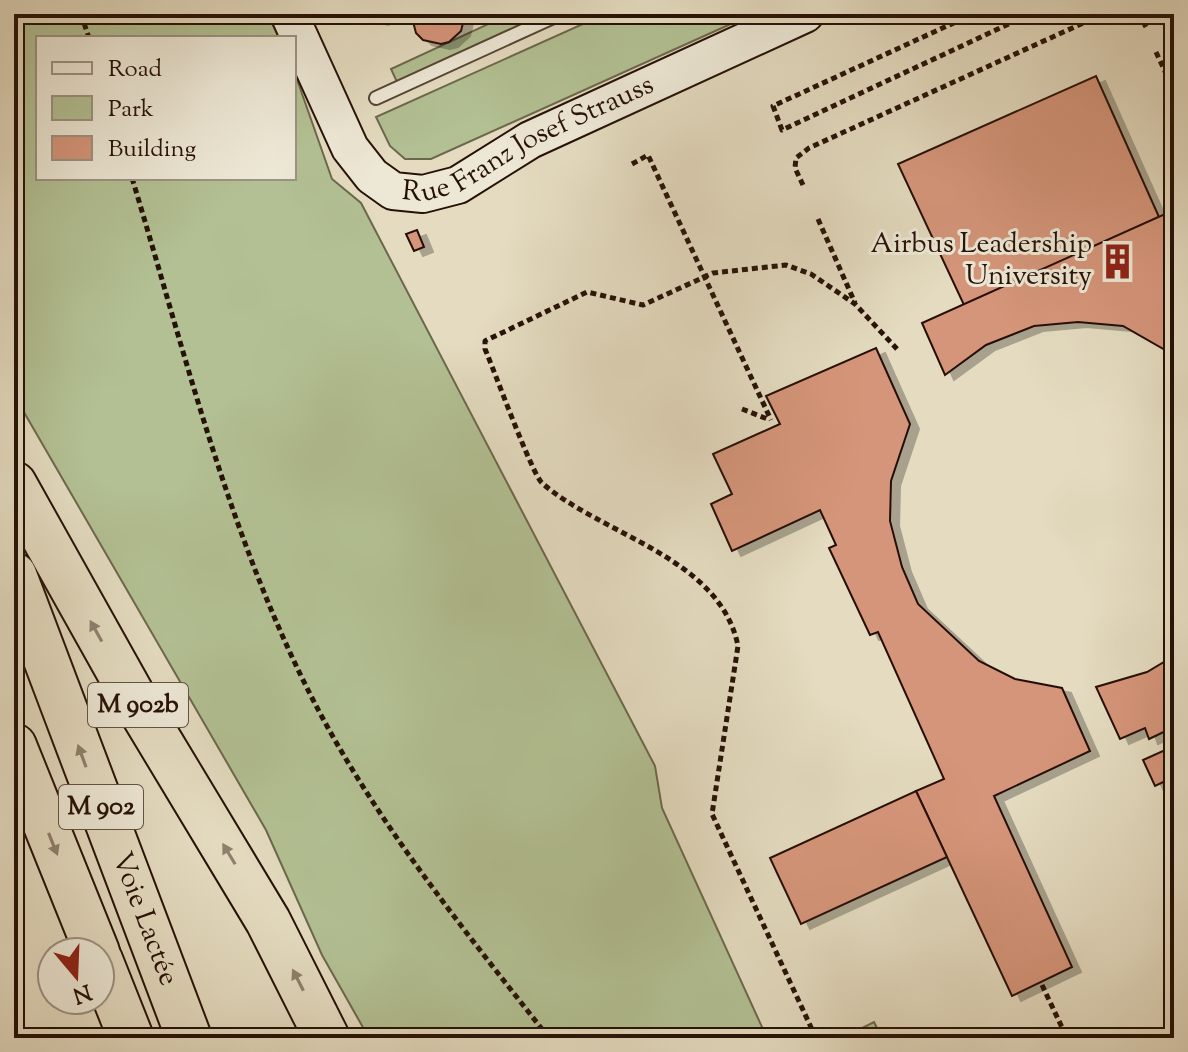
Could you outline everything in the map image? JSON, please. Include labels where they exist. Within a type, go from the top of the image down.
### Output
[{"type":"highway","name":"M 902b","points":[[14,484],[136,702],[268,921],[327,1038]]},
{"type":"highway","name":"Voie Lactée","points":[[14,575],[189,1038]]},
{"type":"highway","name":"Voie Lactée","points":[[14,746],[91,936]]},
{"type":"highway","name":"Voie Lactée","points":[[116,1000],[131,1038]]},
{"type":"street","name":"Rue Franz Josef Strauss","points":[[289,14],[350,148],[372,176],[393,191],[423,194],[458,185],[530,140],[805,14]]},
{"type":"lane","points":[[376,98],[560,14]]},
{"type":"path","points":[[81,14],[88,36]]},
{"type":"path","points":[[973,14],[773,106],[782,130],[1030,14]]},
{"type":"path","points":[[803,185],[795,168],[796,158],[809,148],[1103,14]]},
{"type":"path","points":[[1139,14],[1146,27]]},
{"type":"path","points":[[1156,52],[1174,91]]},
{"type":"path","points":[[632,164],[648,155],[771,420],[742,409]]},
{"type":"path","points":[[133,180],[227,496],[264,594],[307,688],[423,878],[549,1038]]},
{"type":"path","points":[[818,219],[855,304]]},
{"type":"path","points":[[816,1038],[712,814],[738,646],[734,626],[707,586],[540,482],[485,349],[485,341],[587,292],[643,305],[733,268],[786,265],[811,274],[855,304],[897,349]]},
{"type":"path","points":[[1042,985],[1067,1038]]},
{"type":"green space","points":[[14,14],[268,14],[278,36],[36,36],[36,180],[296,180],[296,77],[332,179],[361,203],[655,766],[662,808],[767,1038],[369,1038],[322,955],[266,830],[14,395]]},
{"type":"green space","points":[[510,14],[547,14],[397,82],[391,69]]},
{"type":"green space","points":[[605,14],[753,14],[431,159],[405,159],[390,146],[376,117]]},
{"type":"green space","points":[[874,1022],[882,1038],[842,1038]]},
{"type":"building","points":[[359,14],[394,14],[379,20]]},
{"type":"building","points":[[411,14],[465,15],[461,31],[449,42],[441,44],[423,40],[416,33]]},
{"type":"building","points":[[1096,76],[1159,217],[964,305],[898,164]]},
{"type":"building","name":"Airbus Leadership University","points":[[1174,210],[1174,355],[1123,326],[1078,322],[1034,326],[986,345],[945,375],[922,323]]},
{"type":"building","points":[[417,230],[424,247],[414,251],[406,234]]},
{"type":"building","points":[[876,348],[910,424],[891,481],[890,521],[902,567],[918,604],[979,661],[1015,679],[1062,688],[1090,751],[994,796],[1072,967],[1012,996],[916,791],[944,779],[878,632],[870,635],[829,548],[836,545],[820,510],[732,551],[711,504],[732,494],[713,454],[780,424],[766,396]]},
{"type":"building","points":[[1174,656],[1174,727],[1149,739],[1145,728],[1120,739],[1096,687],[1147,672]]},
{"type":"building","points":[[1174,746],[1174,777],[1155,786],[1143,760]]},
{"type":"building","points":[[916,791],[947,857],[801,924],[770,858]]},
{"type":"building","points":[[1174,807],[1174,828],[1166,810]]},
{"type":"place","name":"Airbus Leadership University","points":[[1118,261]]}]
